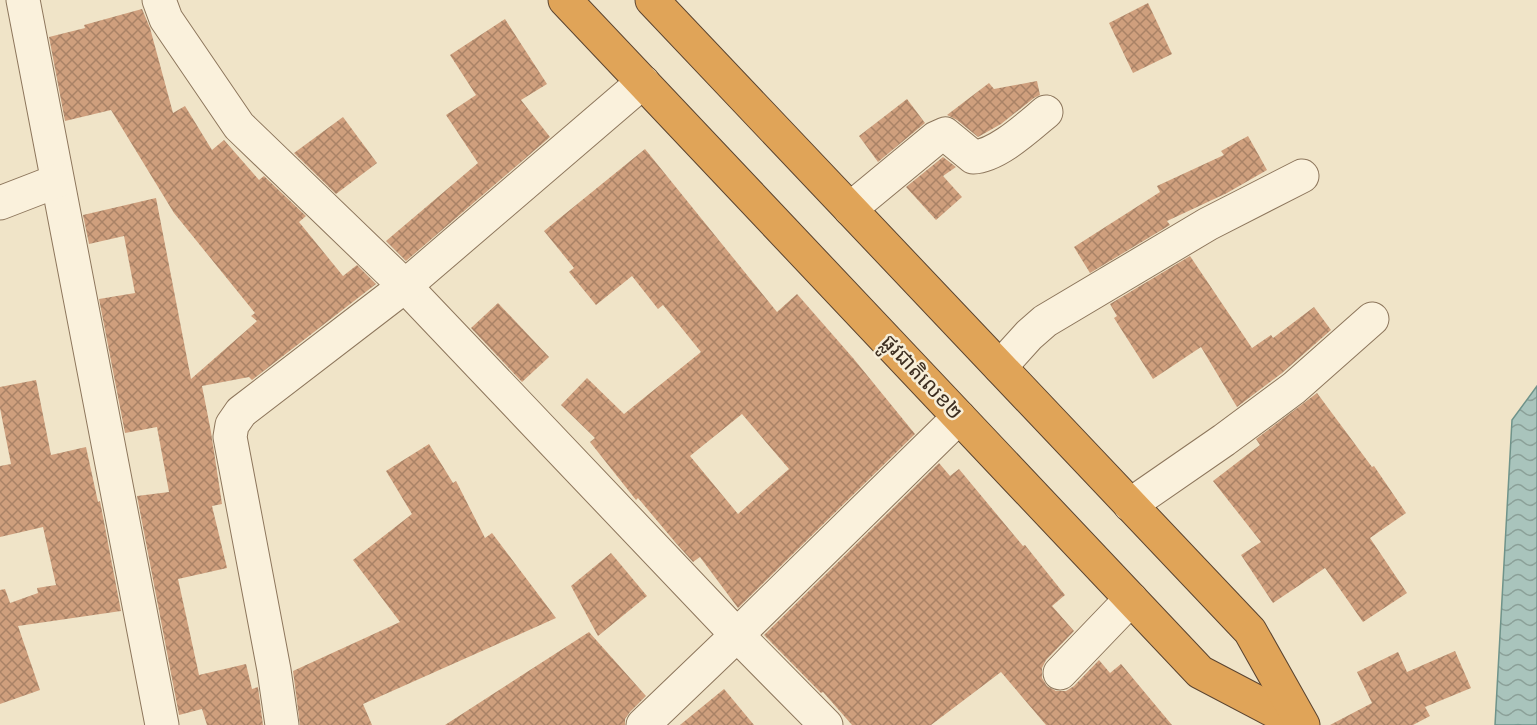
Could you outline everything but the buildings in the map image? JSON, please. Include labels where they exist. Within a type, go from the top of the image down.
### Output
[{"type":"highway","name":"ផ្លូវជាតិលេខ២","points":[[565,0],[1200,672],[1302,725]]},
{"type":"highway","name":"ផ្លូវជាតិលេខ២","points":[[652,0],[1250,631],[1302,725]]},
{"type":"street","points":[[23,0],[162,725]]},
{"type":"street","points":[[159,0],[166,19],[239,126],[405,286],[737,635],[826,725]]},
{"type":"street","points":[[282,725],[274,670],[230,437],[232,425],[241,412],[405,286],[643,82]]},
{"type":"street","points":[[850,208],[936,138],[945,134],[973,157],[982,157],[1012,140],[1046,112]]},
{"type":"street","points":[[1000,367],[1045,321],[1209,224],[1302,176]]},
{"type":"street","points":[[0,203],[57,181]]},
{"type":"street","points":[[1130,505],[1239,430],[1294,388],[1372,320]]},
{"type":"street","points":[[643,725],[959,417]]},
{"type":"street","points":[[1060,673],[1131,599]]},
{"type":"water","points":[[1537,386],[1537,725],[1495,725],[1512,420]]}]
